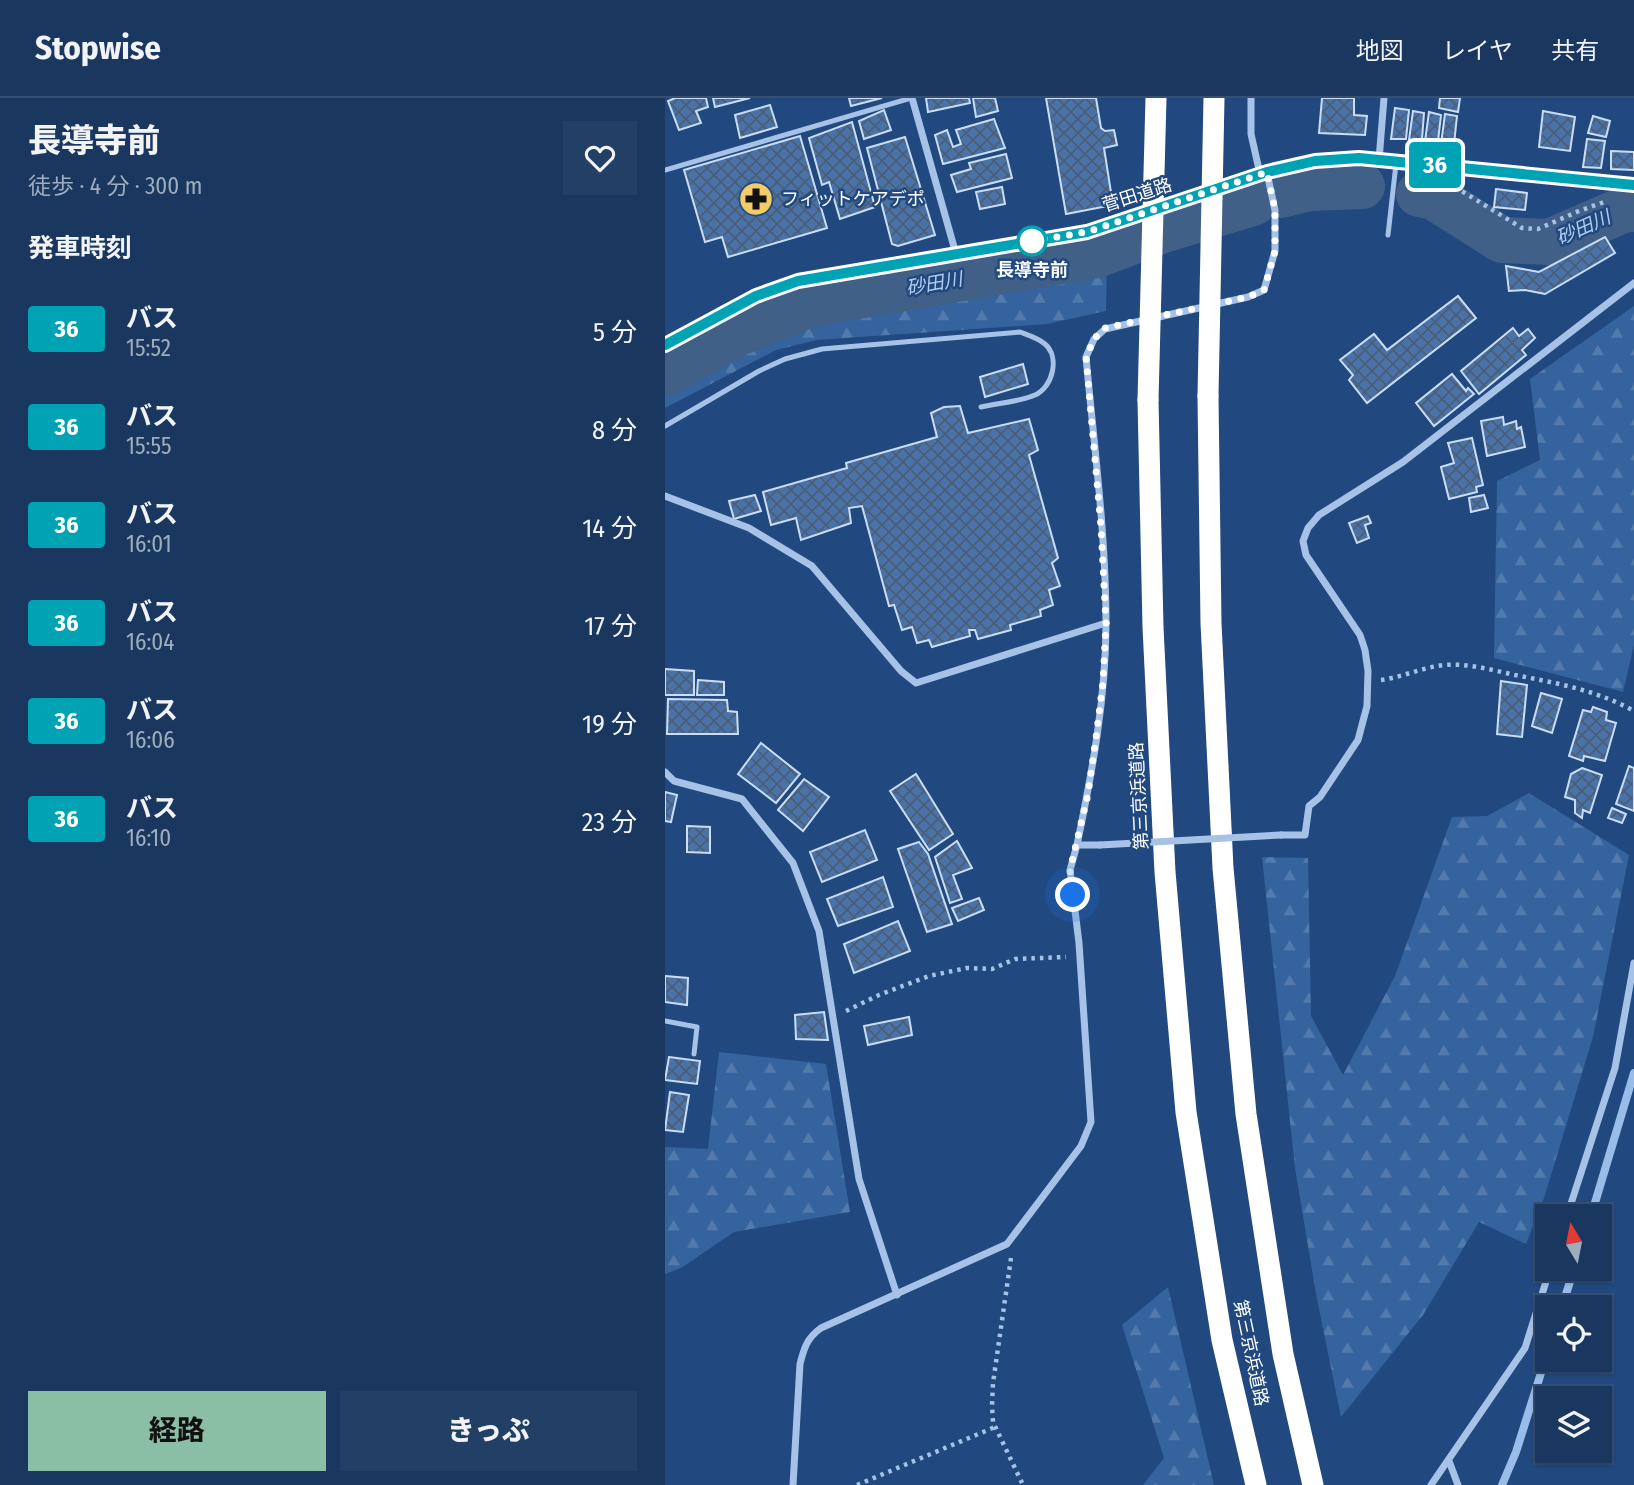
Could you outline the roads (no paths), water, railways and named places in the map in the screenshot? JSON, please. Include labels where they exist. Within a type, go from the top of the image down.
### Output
[{"type":"highway","name":"第三京浜道路","points":[[1156,98],[1148,400],[1153,627],[1165,872],[1186,1112],[1222,1340],[1256,1485]]},
{"type":"highway","name":"第三京浜道路","points":[[1214,98],[1208,396],[1212,623],[1223,868],[1245,1101],[1283,1354],[1313,1485]]},
{"type":"street","points":[[911,98],[956,254]]},
{"type":"street","points":[[793,1485],[800,1364],[805,1345],[812,1335],[821,1328],[1007,1244],[1080,1146],[1091,1122],[1080,957],[1070,870],[1096,738],[1103,682],[1106,623],[1101,527],[1086,357],[1094,339],[1105,328],[1248,297],[1264,290],[1275,251],[1275,210],[1251,134],[1251,98]]},
{"type":"street","points":[[1379,160],[1384,98]]},
{"type":"street","name":"菅田道路","points":[[665,345],[756,296],[798,281],[1087,232],[1264,173],[1315,161],[1359,158],[1634,185]]},
{"type":"street","points":[[1077,845],[1305,835],[1309,806],[1320,797],[1358,740],[1367,706],[1365,650],[1360,635],[1306,555],[1303,541],[1308,527],[1319,515],[1403,462],[1634,283]]},
{"type":"street","points":[[665,496],[749,528],[812,566],[901,671],[916,683],[1106,623]]},
{"type":"street","points":[[665,772],[674,781],[742,799],[793,863],[820,932],[859,1180],[897,1295]]},
{"type":"street","points":[[1571,1204],[1615,1068],[1634,963]]},
{"type":"street","points":[[1431,1485],[1525,1348],[1546,1281]]},
{"type":"street","points":[[1449,1461],[1458,1485]]},
{"type":"lane","points":[[665,170],[911,98]]},
{"type":"lane","points":[[1388,235],[1397,161]]},
{"type":"lane","points":[[665,426],[759,370],[785,359],[822,349],[1020,332],[1046,345],[1053,367],[1047,386],[1036,395],[981,407]]},
{"type":"lane","points":[[665,1021],[697,1027],[694,1054]]},
{"type":"waterway","name":"砂田川","points":[[1281,195],[1310,188],[1362,186]]},
{"type":"waterway","name":"砂田川","points":[[1419,194],[1434,197],[1502,240],[1549,242],[1625,209],[1634,209]]},
{"type":"waterway","name":"砂田川","points":[[665,374],[736,334],[810,304],[1097,255],[1163,230],[1253,203]]},
{"type":"waterway","points":[[1595,1204],[1634,1073]]},
{"type":"waterway","points":[[1566,1295],[1570,1281]]},
{"type":"waterway","points":[[1502,1485],[1516,1452],[1541,1372]]},
{"type":"place","name":"フィットケアデポ","points":[[756,199]]},
{"type":"place","name":"長導寺前","points":[[1032,241]]}]
